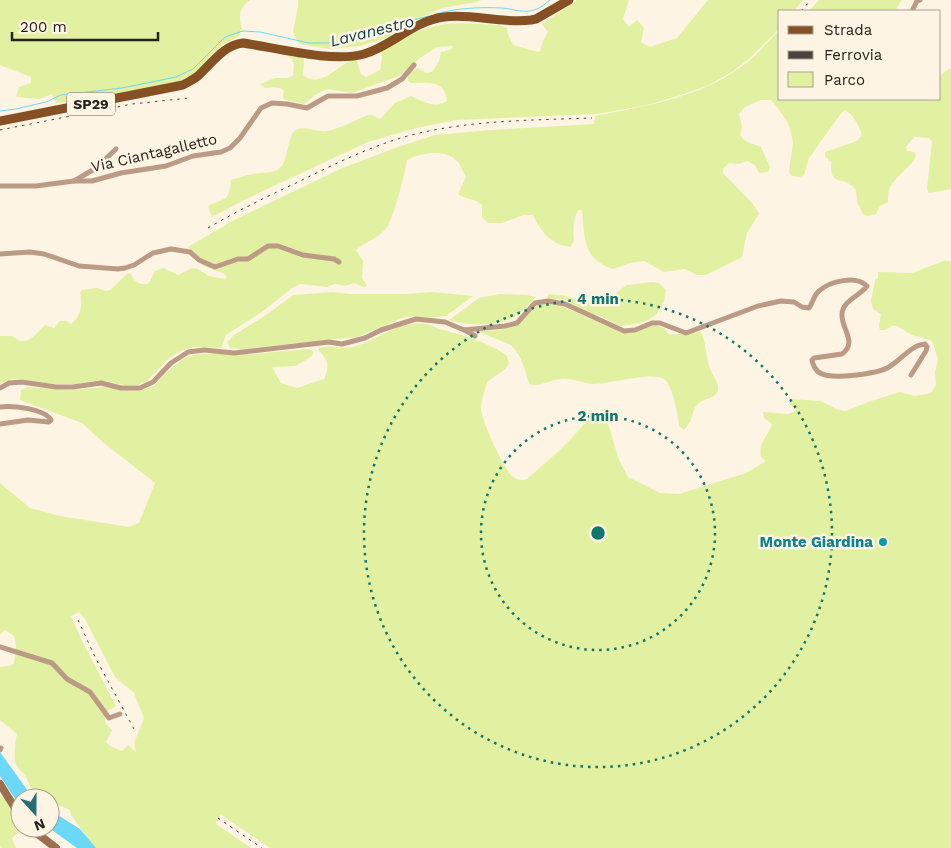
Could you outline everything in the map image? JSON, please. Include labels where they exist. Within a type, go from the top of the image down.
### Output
[{"type":"main road","name":"SP29","points":[[0,121],[183,86],[198,76],[214,59],[236,44],[243,43],[331,57],[366,54],[407,30],[434,19],[450,17],[531,20],[569,0]]},
{"type":"main road","points":[[0,784],[10,800]]},
{"type":"main road","points":[[43,838],[56,848]]},
{"type":"street","points":[[912,10],[917,1],[920,0]]},
{"type":"street","name":"Via Ciantagalletto","points":[[0,186],[36,186],[74,181],[92,181],[121,173],[166,166],[193,156],[221,152],[230,148],[240,138],[261,108],[272,103],[307,108],[328,96],[357,96],[398,82],[414,65]]},
{"type":"street","name":"Via Ciantagalletto","points":[[74,181],[96,168],[116,149]]},
{"type":"street","points":[[0,254],[30,252],[44,254],[79,266],[118,269],[134,265],[153,253],[170,249],[190,252],[199,260],[215,267],[238,259],[248,259],[268,246],[278,246],[303,255],[334,258],[339,262]]},
{"type":"street","points":[[464,330],[517,323],[535,303],[548,300],[565,304],[624,331],[635,330],[652,322],[686,332],[758,306],[781,300],[794,302],[802,307],[809,308],[820,291],[844,280],[864,283],[868,286],[844,307],[842,312],[849,345],[842,354],[814,358],[812,360],[814,367],[822,374],[834,376],[859,375],[889,367],[914,348],[924,344],[927,347],[926,351],[911,375]]},
{"type":"street","points":[[0,388],[10,383],[22,382],[56,387],[73,387],[101,383],[121,388],[140,388],[153,382],[171,363],[188,352],[204,350],[234,353],[328,342],[342,344],[365,338],[381,330],[416,319],[445,322],[475,336]]},
{"type":"street","points":[[0,407],[12,406],[28,409],[48,416],[51,420],[49,422],[28,420],[0,424]]},
{"type":"street","points":[[0,647],[52,663],[67,679],[90,692],[109,718],[120,714]]},
{"type":"green space","points":[[0,0],[250,0],[240,13],[242,29],[238,37],[222,45],[191,77],[180,82],[129,94],[56,103],[52,94],[39,99],[16,97],[19,87],[31,83],[31,77],[0,65]]},
{"type":"green space","points":[[298,0],[481,0],[442,8],[422,17],[390,37],[360,46],[329,49],[299,44],[293,32]]},
{"type":"green space","points":[[577,0],[629,0],[623,19],[629,27],[637,20],[644,28],[641,42],[650,47],[677,38],[708,0],[803,0],[795,10],[778,10],[778,30],[751,57],[732,72],[707,86],[648,105],[597,114],[456,120],[416,128],[368,142],[212,217],[208,206],[226,198],[231,180],[280,168],[285,159],[291,136],[296,130],[304,128],[327,131],[368,115],[380,119],[395,103],[411,96],[433,104],[447,101],[446,94],[439,86],[429,83],[411,83],[408,81],[408,74],[418,68],[426,73],[432,72],[439,61],[441,52],[452,49],[453,46],[437,47],[420,58],[399,76],[352,93],[327,89],[315,95],[304,104],[285,100],[283,97],[284,91],[280,88],[265,88],[260,84],[275,78],[293,76],[293,60],[282,52],[301,53],[304,59],[303,75],[310,79],[324,78],[356,58],[361,74],[366,77],[380,70],[381,52],[395,42],[430,27],[460,23],[498,25],[507,28],[513,45],[538,52],[548,32],[542,24]]},
{"type":"green space","points":[[819,0],[902,0],[896,10],[810,10]]},
{"type":"green space","points":[[778,31],[778,100],[941,100],[941,76],[951,68],[951,189],[929,193],[927,189],[932,142],[929,138],[914,137],[906,147],[907,151],[914,152],[916,155],[914,159],[891,185],[888,202],[880,206],[876,214],[867,216],[863,214],[857,202],[856,190],[846,182],[835,178],[831,170],[831,162],[825,156],[825,152],[857,141],[862,135],[854,118],[845,110],[842,112],[809,158],[804,175],[800,177],[792,176],[789,172],[793,142],[787,121],[774,103],[770,100],[761,100],[745,107],[739,114],[742,126],[740,135],[745,141],[761,147],[770,167],[768,172],[759,173],[755,165],[747,161],[738,164],[729,163],[723,169],[723,173],[753,204],[759,214],[747,233],[742,257],[706,275],[697,275],[685,269],[664,272],[644,261],[630,263],[613,269],[603,265],[590,253],[587,246],[582,210],[578,210],[575,218],[574,241],[570,247],[557,243],[547,236],[539,227],[533,215],[524,215],[502,223],[488,223],[482,217],[482,205],[477,201],[458,194],[466,177],[458,162],[440,153],[419,155],[407,160],[392,218],[385,230],[356,250],[363,261],[362,278],[367,286],[364,287],[354,283],[345,286],[335,284],[327,287],[300,284],[226,335],[221,348],[193,347],[181,351],[169,358],[146,382],[137,385],[124,385],[105,381],[52,384],[22,379],[11,379],[0,384],[0,336],[12,336],[20,341],[26,341],[32,338],[45,325],[54,328],[60,321],[66,321],[71,324],[80,310],[80,292],[82,290],[97,288],[106,291],[110,290],[128,273],[141,284],[149,283],[155,271],[164,268],[178,275],[192,268],[198,269],[209,276],[225,279],[227,277],[225,274],[203,266],[201,259],[188,247],[234,220],[340,169],[435,135],[594,124],[595,116],[677,98],[715,83],[733,73],[754,56]]},
{"type":"green space","points":[[946,260],[951,262],[951,848],[270,848],[220,814],[216,824],[251,848],[95,848],[71,815],[70,810],[60,806],[60,788],[32,788],[17,766],[15,761],[15,744],[17,734],[0,720],[0,667],[14,664],[16,645],[14,636],[5,630],[0,635],[0,483],[30,508],[60,516],[129,527],[139,523],[155,483],[82,423],[20,400],[21,390],[28,387],[71,390],[104,387],[140,391],[154,386],[184,358],[198,354],[253,354],[308,349],[313,351],[312,356],[296,366],[272,367],[281,383],[297,388],[324,379],[327,363],[324,356],[318,350],[319,348],[353,347],[402,326],[427,324],[484,343],[507,356],[509,364],[487,382],[481,409],[494,444],[512,476],[521,480],[527,479],[571,439],[594,411],[602,413],[607,420],[619,460],[628,477],[660,493],[679,494],[746,473],[766,461],[761,457],[760,451],[772,424],[764,418],[763,412],[788,414],[794,412],[795,409],[789,403],[790,399],[821,401],[838,410],[846,411],[900,392],[915,396],[931,393],[936,385],[935,372],[938,360],[933,343],[930,340],[912,335],[897,326],[880,330],[881,314],[873,309],[871,301],[878,272],[912,273]],"holes":[[[79,612],[85,619],[115,677],[134,693],[144,718],[134,743],[136,752],[128,745],[122,751],[110,746],[106,742],[112,730],[105,723],[106,712],[116,706],[71,616]]]},
{"type":"green space","points":[[659,283],[666,290],[664,302],[656,315],[636,324],[620,326],[600,316],[585,312],[564,299],[549,299],[547,297],[549,294],[566,296],[576,300],[594,300],[614,294],[627,285]]},
{"type":"green space","points":[[333,292],[350,294],[405,294],[432,292],[473,296],[446,316],[402,318],[357,337],[242,349],[230,348],[227,342],[234,335],[293,295]]},
{"type":"green space","points":[[500,294],[536,297],[519,314],[506,321],[480,324],[449,320],[479,298]]},
{"type":"green space","points":[[546,303],[559,305],[623,333],[632,333],[654,325],[664,328],[670,335],[700,331],[704,340],[710,369],[718,385],[717,394],[701,401],[697,405],[691,420],[684,430],[679,426],[678,415],[670,388],[664,379],[658,377],[640,377],[592,384],[558,379],[537,385],[529,384],[515,349],[511,345],[477,331],[498,330],[513,326],[536,306]]},
{"type":"green space","points":[[0,797],[5,797],[10,806],[10,838],[12,838],[16,848],[1,848],[0,846]]},
{"type":"water","points":[[0,752],[26,788],[10,788],[10,791],[0,776]]},
{"type":"water","points":[[60,816],[80,829],[96,848],[77,848],[60,836]]},
{"type":"waterway","name":"Lavanestro","points":[[435,14],[452,10],[477,8],[528,11],[539,8],[550,0]]},
{"type":"waterway","name":"Lavanestro","points":[[0,111],[46,102],[61,95],[122,88],[176,77],[193,69],[225,37],[243,31],[260,32],[309,43],[332,43],[429,16]]},
{"type":"railway","points":[[802,10],[811,0]]},
{"type":"railway","points":[[0,130],[132,104],[189,98]]},
{"type":"railway","points":[[208,228],[252,204],[345,160],[394,140],[449,127],[531,120],[592,118]]},
{"type":"railway","points":[[78,620],[96,659],[134,729]]},
{"type":"railway","points":[[218,818],[262,848]]},
{"type":"place","name":"Monte Giardina","points":[[883,542]]}]
